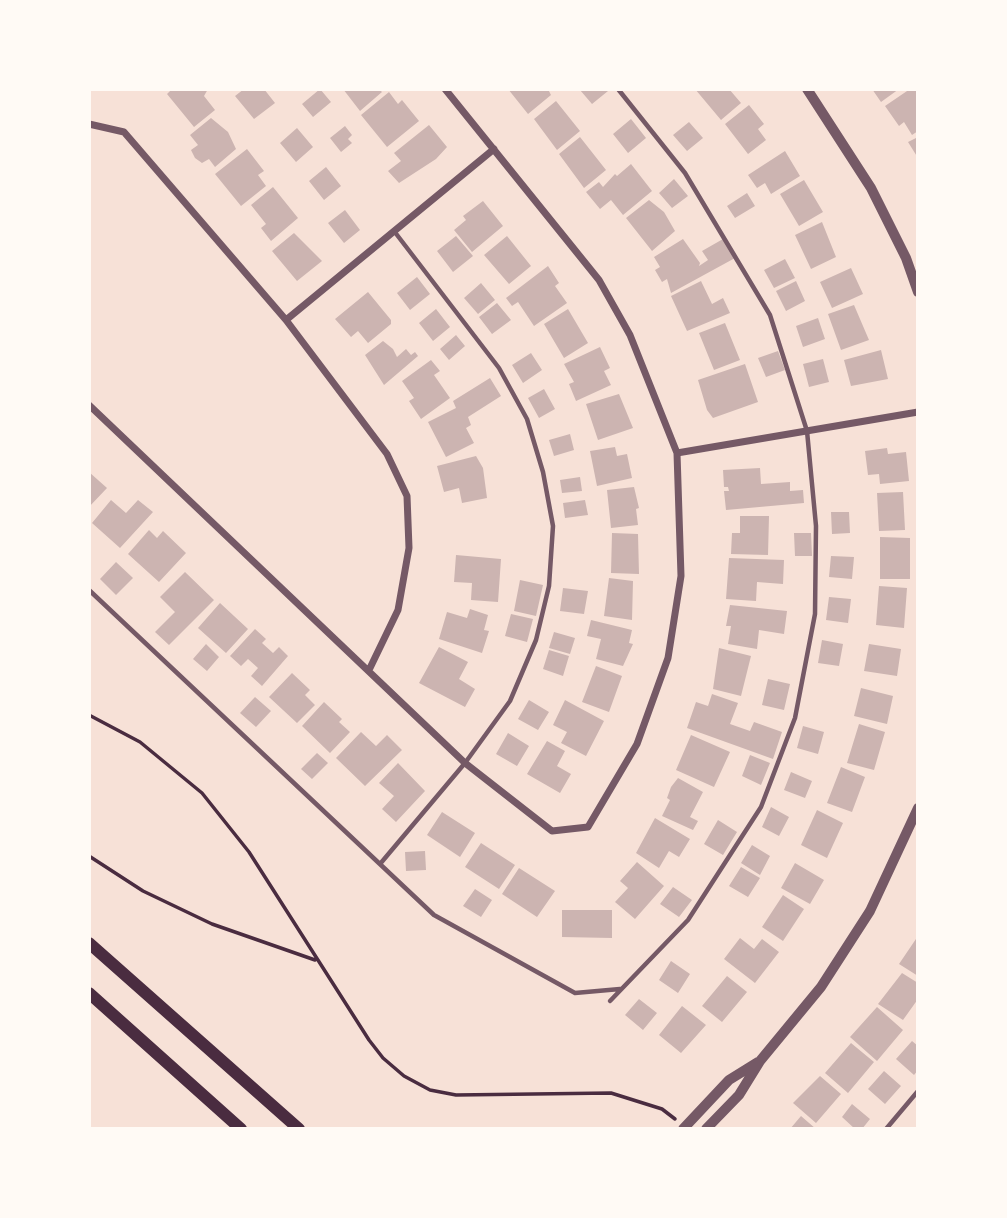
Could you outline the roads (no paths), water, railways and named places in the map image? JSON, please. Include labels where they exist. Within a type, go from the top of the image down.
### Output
[{"type":"main road","points":[[89,943],[299,1129]]},
{"type":"main road","points":[[89,993],[241,1129]]},
{"type":"street","points":[[89,405],[370,668],[466,762],[552,831],[588,827],[637,744],[668,658],[681,576],[677,453],[630,335],[598,280],[444,89]]},
{"type":"street","points":[[807,89],[871,188],[906,258],[918,292]]},
{"type":"street","points":[[89,124],[124,132],[286,320],[387,454],[407,496],[409,548],[398,610],[370,668]]},
{"type":"street","points":[[286,320],[494,149]]},
{"type":"street","points":[[677,453],[918,412]]},
{"type":"street","points":[[706,1129],[738,1095],[760,1061],[821,988],[863,922],[892,869],[918,808]]},
{"type":"street","points":[[683,1129],[729,1080],[760,1061]]},
{"type":"lane","points":[[610,1000],[688,920],[753,819],[795,718],[815,614],[816,526],[807,431],[770,316],[685,173],[618,89]]},
{"type":"lane","points":[[380,864],[466,762],[510,701],[536,640],[549,586],[553,526],[543,472],[522,408],[499,368],[393,230]]},
{"type":"lane","points":[[89,590],[434,915],[575,993],[621,989]]},
{"type":"lane","points":[[886,1129],[918,1091]]}]
